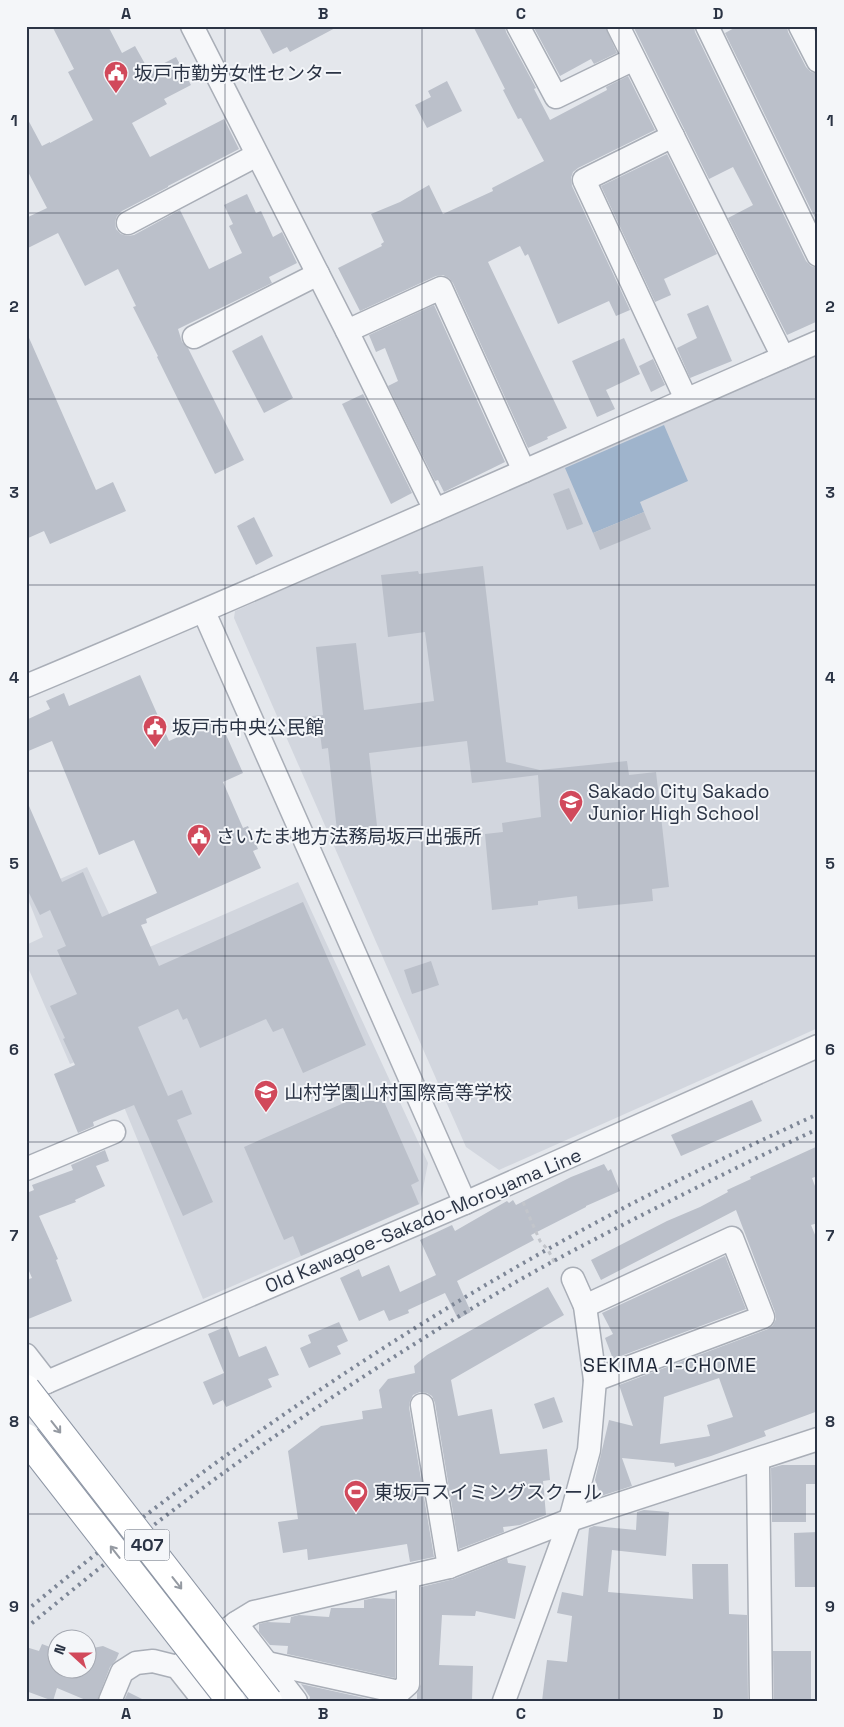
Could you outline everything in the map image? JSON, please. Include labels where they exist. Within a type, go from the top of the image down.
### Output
[{"type":"highway","name":"407","points":[[33,1387],[268,1701]]},
{"type":"highway","name":"407","points":[[26,1438],[231,1701]]},
{"type":"street","points":[[192,26],[435,510]]},
{"type":"street","points":[[518,26],[556,97],[634,59]]},
{"type":"street","points":[[707,26],[818,255]]},
{"type":"street","points":[[800,26],[818,61]]},
{"type":"street","points":[[621,27],[634,59],[783,357]]},
{"type":"street","points":[[673,136],[584,180],[686,399]]},
{"type":"street","points":[[128,223],[257,155]]},
{"type":"street","points":[[194,337],[318,274]]},
{"type":"street","points":[[346,331],[441,288],[524,471]]},
{"type":"street","points":[[26,686],[204,612],[818,342]]},
{"type":"street","points":[[204,612],[465,1203]]},
{"type":"street","name":"Old Kawagoe-Sakado-Moroyama Line","points":[[33,1387],[465,1203],[818,1046]]},
{"type":"street","points":[[26,1169],[114,1132]]},
{"type":"street","points":[[585,1306],[732,1238],[763,1317],[595,1380]]},
{"type":"street","points":[[504,1701],[570,1520],[589,1450],[595,1380],[585,1306],[573,1279]]},
{"type":"street","points":[[26,1354],[33,1387]]},
{"type":"street","points":[[422,1405],[449,1567]]},
{"type":"street","points":[[177,1667],[236,1623],[254,1612],[270,1598],[408,1577],[449,1567],[570,1520],[818,1439]]},
{"type":"street","points":[[756,1460],[758,1466],[761,1701]]},
{"type":"street","points":[[266,1663],[399,1692],[408,1684],[408,1577]]},
{"type":"street","points":[[236,1623],[296,1701]]},
{"type":"street","points":[[110,1701],[122,1672],[136,1662],[153,1661],[177,1667],[204,1701]]},
{"type":"path","points":[[522,1200],[540,1241]]},
{"type":"shaded area","name":"Sakado City Sakado Junior High School","points":[[818,353],[818,1028],[499,1170],[466,1147],[234,618],[235,611]]},
{"type":"shaded area","name":"山村学園山村国際高等学校","points":[[87,867],[129,956],[298,882],[428,1163],[420,1204],[203,1299],[101,1051],[70,1064],[26,963],[26,945],[43,937],[26,894]]},
{"type":"water","points":[[664,425],[688,481],[640,502],[644,512],[593,533],[565,468]]},
{"type":"building","points":[[52,26],[108,26],[122,53],[135,46],[149,71],[176,57],[191,85],[164,99],[167,104],[132,123],[150,157],[224,119],[239,149],[122,211],[117,216],[115,222],[116,229],[121,234],[127,236],[134,235],[180,210],[209,269],[242,253],[229,226],[233,224],[224,205],[247,194],[256,213],[261,211],[273,237],[282,232],[297,263],[269,277],[272,283],[178,329],[182,342],[188,348],[244,460],[215,474],[133,307],[136,306],[118,269],[85,286],[58,233],[26,249],[26,218],[47,208],[26,168],[26,116],[42,146],[93,120],[68,72],[74,69]]},
{"type":"building","points":[[258,26],[339,26],[290,52],[287,47],[273,54]]},
{"type":"building","points":[[473,26],[505,26],[506,32],[536,88],[534,89],[550,120],[607,90],[606,87],[628,76],[655,130],[578,168],[573,172],[571,178],[572,186],[630,310],[616,316],[609,301],[558,324],[528,254],[525,256],[520,246],[488,262],[567,428],[528,448],[453,283],[449,278],[443,275],[436,276],[360,311],[338,268],[382,246],[381,244],[384,242],[371,214],[400,202],[429,185],[443,214],[493,191],[492,188],[544,161],[521,118],[518,119]]},
{"type":"building","points":[[533,26],[605,26],[617,53],[594,64],[591,59],[560,76]]},
{"type":"building","points":[[633,26],[694,26],[695,32],[806,261],[811,266],[818,268],[818,321],[787,335],[728,218],[753,205],[733,167],[709,179]]},
{"type":"building","points":[[738,26],[787,26],[788,32],[806,67],[811,72],[818,74],[818,224],[725,33]]},
{"type":"building","points":[[447,81],[462,111],[427,128],[415,105],[431,97],[428,91]]},
{"type":"building","points":[[667,154],[717,254],[664,279],[671,295],[655,302],[601,186]]},
{"type":"building","points":[[434,305],[505,462],[444,492],[438,480],[435,481],[388,386],[398,381],[385,348],[376,352],[369,335]]},
{"type":"building","points":[[708,305],[732,361],[690,378],[677,348],[697,338],[687,314]]},
{"type":"building","points":[[26,331],[96,490],[113,482],[126,511],[50,544],[44,531],[26,539]]},
{"type":"building","points":[[262,335],[293,398],[264,413],[232,351]]},
{"type":"building","points":[[624,338],[640,374],[606,390],[615,409],[597,417],[572,361]]},
{"type":"building","points":[[653,359],[665,385],[651,392],[639,366]]},
{"type":"building","points":[[363,394],[412,493],[391,504],[342,404]]},
{"type":"building","points":[[569,488],[583,524],[567,530],[553,494]]},
{"type":"building","points":[[644,512],[651,529],[600,550],[593,533]]},
{"type":"building","points":[[254,517],[273,556],[256,565],[237,526]]},
{"type":"building","points":[[483,566],[506,762],[540,770],[627,761],[629,775],[656,772],[669,887],[652,889],[653,901],[578,909],[577,896],[538,901],[538,905],[492,910],[485,834],[503,832],[502,823],[541,817],[538,775],[472,783],[467,741],[369,753],[378,835],[338,840],[328,748],[322,749],[320,733],[303,735],[301,717],[323,715],[316,647],[356,643],[364,710],[434,701],[425,632],[388,637],[381,575],[418,571],[419,574]]},
{"type":"building","points":[[140,675],[169,741],[219,719],[243,773],[223,782],[243,828],[248,826],[258,849],[253,851],[261,868],[146,919],[147,923],[141,925],[159,966],[303,902],[366,1045],[303,1073],[283,1028],[273,1032],[266,1019],[200,1048],[187,1018],[183,1020],[178,1009],[138,1027],[168,1096],[182,1090],[192,1114],[177,1120],[213,1202],[183,1216],[134,1105],[93,1122],[94,1126],[78,1133],[54,1074],[75,1065],[50,1006],[77,994],[57,950],[66,946],[50,910],[40,915],[26,887],[26,799],[62,882],[83,872],[102,917],[157,893],[134,840],[99,855],[52,741],[26,752],[26,720],[50,709],[46,701],[64,693],[69,706]]},
{"type":"building","points":[[431,961],[439,985],[412,994],[404,970]]},
{"type":"building","points":[[378,1088],[419,1181],[411,1185],[419,1204],[301,1256],[293,1236],[284,1240],[244,1147]]},
{"type":"building","points":[[752,1100],[762,1121],[681,1156],[671,1135]]},
{"type":"building","points":[[818,1146],[818,1176],[812,1178],[818,1194],[818,1223],[811,1225],[818,1242],[818,1411],[764,1431],[766,1436],[675,1467],[674,1463],[622,1458],[632,1486],[601,1496],[595,1480],[609,1420],[633,1426],[619,1385],[768,1329],[776,1319],[736,1210],[601,1280],[591,1260],[667,1221],[700,1207],[728,1192],[727,1190],[751,1179],[750,1177]],"holes":[[[719,1378],[733,1417],[707,1425],[710,1436],[660,1444],[664,1397]]]},
{"type":"building","points":[[105,1150],[109,1161],[96,1166],[105,1186],[75,1200],[76,1202],[39,1216],[58,1259],[56,1260],[72,1301],[26,1320],[26,1280],[32,1278],[26,1264],[26,1186],[29,1192],[34,1190],[32,1185],[73,1170],[71,1165]]},
{"type":"building","points":[[604,1164],[608,1171],[611,1169],[620,1191],[586,1206],[531,1235],[534,1240],[457,1281],[471,1312],[458,1319],[445,1293],[408,1310],[409,1313],[389,1321],[384,1310],[359,1321],[340,1278],[359,1269],[362,1277],[389,1265],[400,1292],[436,1275],[420,1240],[452,1225],[455,1231],[507,1201],[509,1203],[513,1200],[516,1205],[571,1177]]},
{"type":"building","points":[[725,1256],[746,1309],[613,1359],[605,1338],[613,1334],[602,1313]]},
{"type":"building","points":[[548,1287],[564,1315],[451,1380],[458,1416],[492,1409],[500,1454],[547,1449],[550,1480],[543,1481],[546,1515],[520,1525],[503,1527],[504,1532],[459,1549],[435,1403],[432,1396],[420,1392],[413,1395],[409,1407],[434,1557],[410,1562],[407,1544],[308,1560],[307,1549],[283,1553],[278,1522],[298,1519],[288,1451],[321,1426],[363,1419],[362,1411],[382,1408],[379,1390],[388,1379],[415,1373],[414,1366],[427,1355]]},
{"type":"building","points":[[339,1322],[348,1341],[337,1346],[341,1354],[309,1368],[300,1348],[311,1343],[308,1335]]},
{"type":"building","points":[[227,1326],[239,1357],[266,1346],[279,1375],[268,1379],[272,1387],[226,1407],[223,1400],[213,1405],[203,1382],[224,1373],[208,1334]]},
{"type":"building","points":[[554,1397],[563,1422],[543,1429],[534,1404]]},
{"type":"building","points":[[782,1465],[816,1465],[816,1484],[806,1484],[806,1522],[772,1522],[771,1468]]},
{"type":"building","points":[[644,1510],[669,1512],[666,1556],[612,1550],[608,1592],[693,1599],[692,1564],[728,1564],[729,1614],[747,1615],[748,1701],[652,1699],[652,1701],[542,1701],[547,1660],[567,1662],[572,1616],[557,1613],[562,1592],[583,1596],[589,1528],[594,1526],[636,1530],[637,1512]]},
{"type":"building","points":[[818,1532],[818,1587],[795,1587],[794,1533]]},
{"type":"building","points":[[507,1558],[508,1563],[526,1566],[515,1619],[476,1611],[475,1616],[442,1615],[439,1665],[473,1666],[472,1701],[417,1701],[417,1693],[421,1684],[421,1587],[454,1579]]},
{"type":"building","points":[[374,1598],[395,1599],[395,1678],[287,1654],[288,1646],[270,1645],[259,1632],[259,1624],[267,1622],[290,1623],[291,1617],[299,1615],[329,1617],[331,1608],[364,1608],[364,1600]]},
{"type":"building","points":[[42,1644],[48,1646],[48,1680],[98,1680],[98,1647],[103,1646],[119,1653],[110,1667],[97,1701],[88,1701],[57,1688],[53,1701],[26,1691],[26,1647],[39,1651]]},
{"type":"building","points":[[773,1651],[811,1651],[811,1701],[774,1701]]},
{"type":"building","points":[[301,1684],[369,1699],[369,1701],[309,1701],[310,1697]]},
{"type":"building","points":[[128,1692],[146,1701],[124,1701]]},
{"type":"railway","points":[[26,1611],[169,1497],[243,1443],[394,1341],[472,1293],[631,1204],[818,1114]]},
{"type":"railway","points":[[26,1628],[125,1547],[241,1460],[412,1346],[499,1292],[571,1252],[709,1181],[818,1129]]},
{"type":"place","name":"坂戸市勤労女性センター","points":[[116,94]]},
{"type":"place","name":"坂戸市中央公民館","points":[[155,748]]},
{"type":"place","name":"Sakado City Sakado Junior High School","points":[[571,823]]},
{"type":"place","name":"さいたま地方法務局坂戸出張所","points":[[199,857]]},
{"type":"place","name":"山村学園山村国際高等学校","points":[[266,1113]]},
{"type":"place","name":"東坂戸スイミングスクール","points":[[356,1513]]},
{"type":"district","name":"SEKIMA 1-CHOME","points":[[670,1365]]}]
